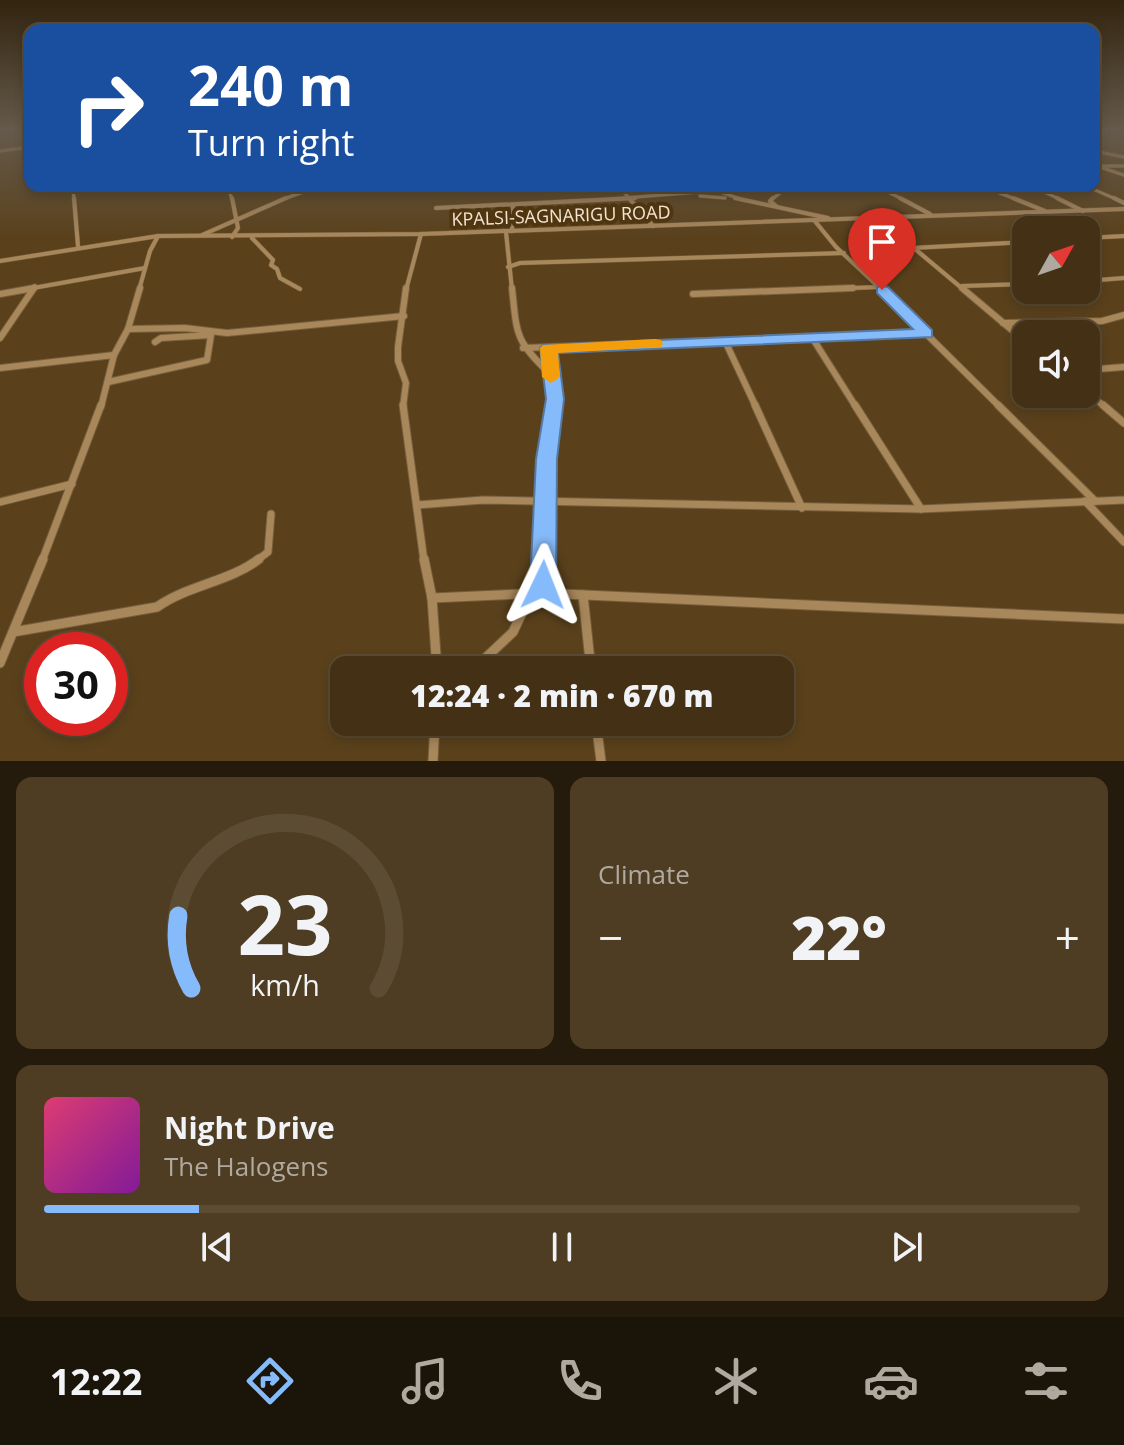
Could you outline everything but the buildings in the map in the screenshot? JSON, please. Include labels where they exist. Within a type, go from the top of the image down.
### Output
[{"type":"street","points":[[1100,167],[1124,175]]},
{"type":"street","points":[[74,192],[78,246]]},
{"type":"street","points":[[231,192],[235,202],[234,221],[239,229],[232,237]]},
{"type":"street","points":[[201,236],[303,192]]},
{"type":"street","points":[[623,192],[653,226]]},
{"type":"street","points":[[436,208],[628,199],[705,192]]},
{"type":"street","points":[[715,192],[835,220]]},
{"type":"street","points":[[778,208],[770,201],[782,192]]},
{"type":"street","points":[[888,192],[935,216]]},
{"type":"street","points":[[997,192],[1049,212]]},
{"type":"street","points":[[1044,192],[1083,211]]},
{"type":"street","points":[[1099,192],[1124,203]]},
{"type":"street","points":[[684,195],[737,199]]},
{"type":"street","points":[[513,205],[509,231],[513,317],[523,348],[551,375]]},
{"type":"street","name":"KPALSI-SAGNARIGU ROAD","points":[[0,261],[78,246],[158,236],[421,234],[1124,209]]},
{"type":"street","points":[[878,218],[1012,330]]},
{"type":"street","points":[[814,220],[830,245],[844,253],[926,333],[1090,501],[1124,542]]},
{"type":"street","points":[[421,234],[407,284],[398,361],[406,383],[403,404],[432,598],[436,656]]},
{"type":"street","points":[[0,663],[72,484],[108,382],[114,355],[128,329],[145,268],[158,236]]},
{"type":"street","points":[[1100,237],[1124,236]]},
{"type":"street","points":[[251,237],[273,260],[271,265],[277,269],[280,278],[300,289]]},
{"type":"street","points":[[912,248],[1012,243]]},
{"type":"street","points":[[509,264],[844,253]]},
{"type":"street","points":[[0,294],[145,268]]},
{"type":"street","points":[[1100,280],[1124,278]]},
{"type":"street","points":[[962,286],[1012,284]]},
{"type":"street","points":[[0,338],[35,286]]},
{"type":"street","points":[[693,294],[879,287]]},
{"type":"street","points":[[1003,323],[1102,321],[1124,315]]},
{"type":"street","points":[[128,329],[185,328],[227,333],[404,316]]},
{"type":"street","points":[[523,348],[926,333]]},
{"type":"street","points":[[108,382],[207,360],[211,335],[161,338],[155,342]]},
{"type":"street","points":[[813,339],[921,509]]},
{"type":"street","points":[[725,341],[802,508]]},
{"type":"street","points":[[488,656],[513,632],[522,613],[540,593],[545,576],[547,450],[555,399],[549,348]]},
{"type":"street","points":[[0,368],[114,355]]},
{"type":"street","points":[[1100,369],[1124,367]]},
{"type":"street","points":[[1100,403],[1123,422]]},
{"type":"street","points":[[0,502],[72,484]]},
{"type":"street","points":[[417,505],[455,500],[921,509],[1124,500]]},
{"type":"street","points":[[13,632],[157,607],[171,596],[248,567],[268,552],[271,514]]},
{"type":"street","points":[[432,598],[540,593],[1124,619]]},
{"type":"street","points":[[583,595],[590,656]]},
{"type":"street","points":[[433,761],[434,736]]},
{"type":"street","points":[[598,736],[601,761]]},
{"type":"slow traffic","points":[[551,377],[549,348],[655,344]]},
{"type":"route","points":[[543,585],[546,459],[555,399],[549,348],[926,333],[882,290]]}]
